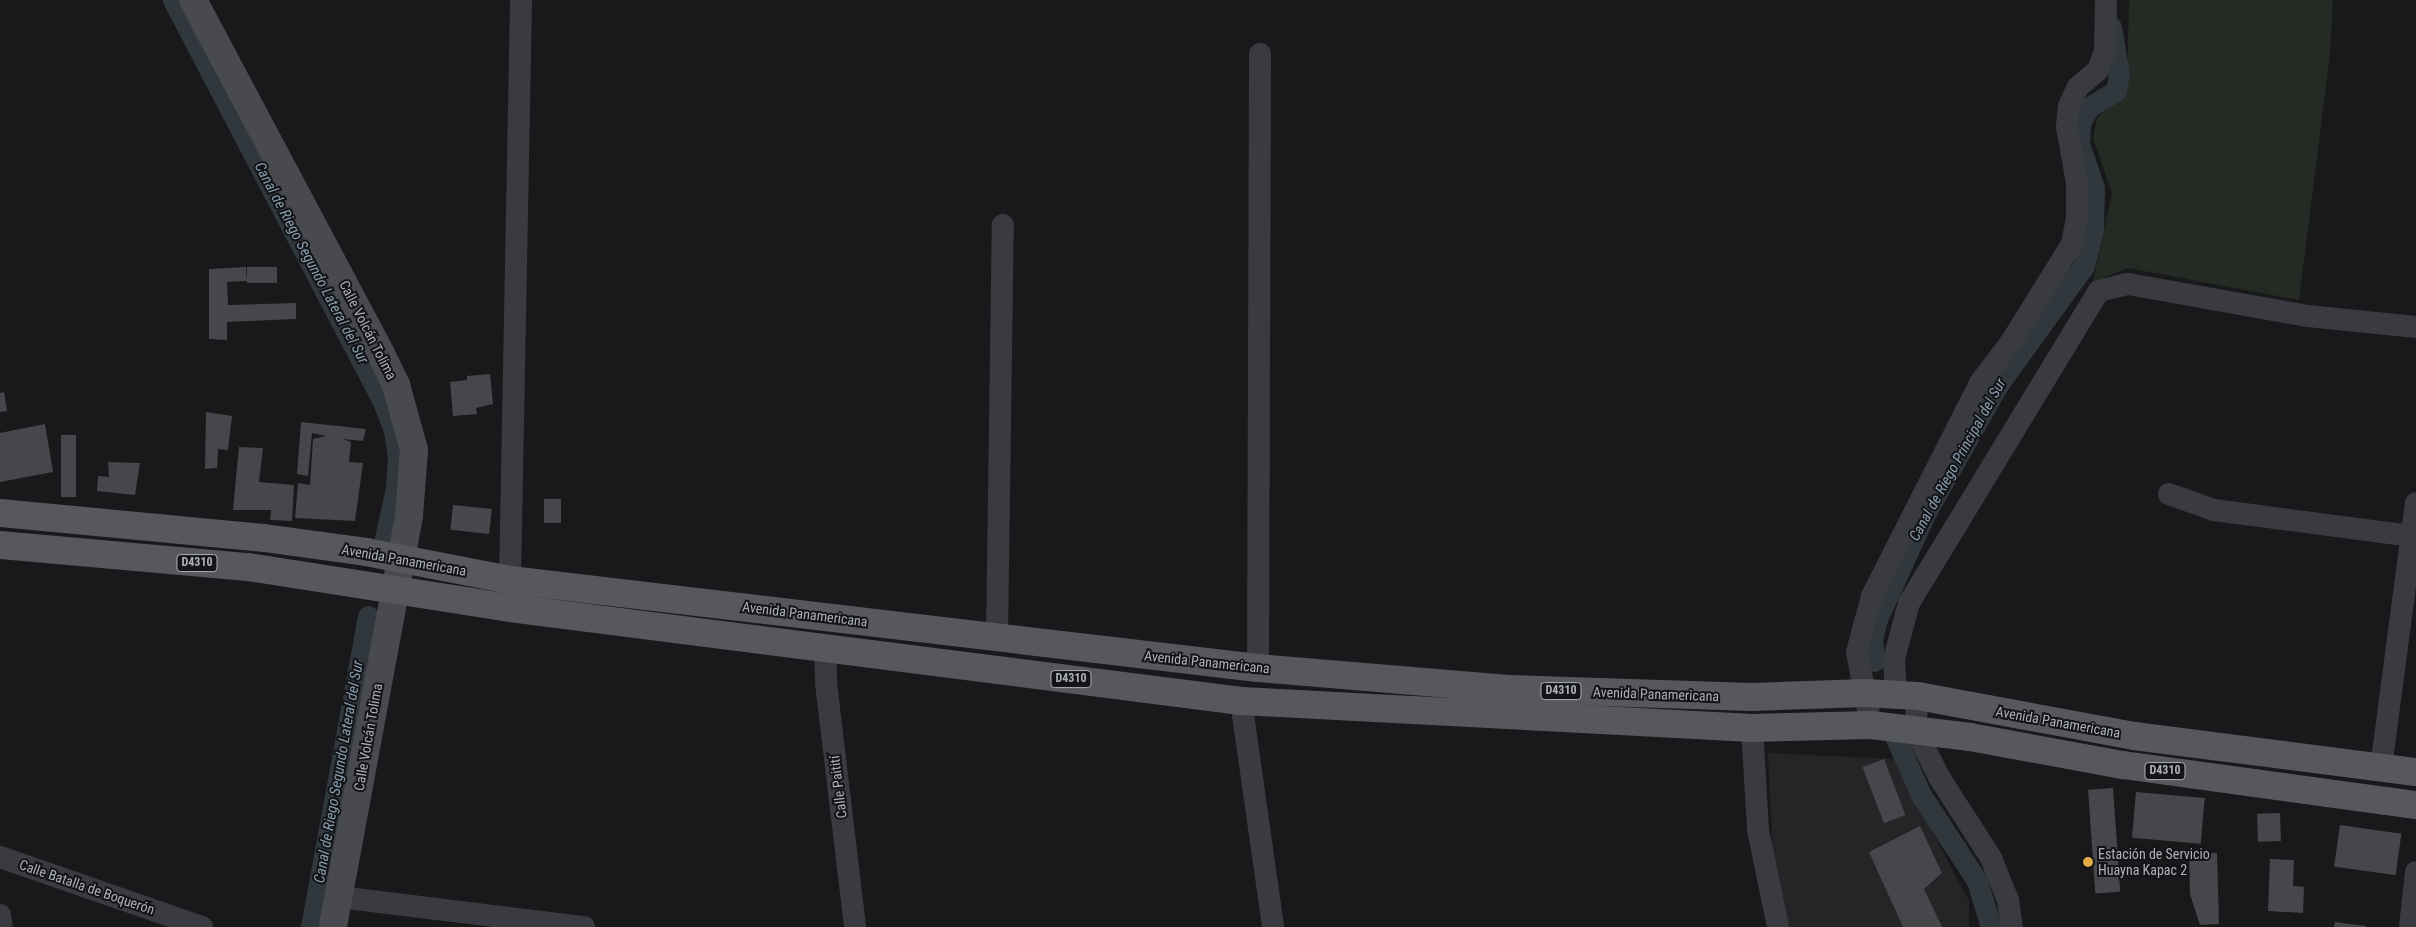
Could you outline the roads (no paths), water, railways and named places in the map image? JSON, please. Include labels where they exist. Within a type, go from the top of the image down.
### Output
[{"type":"main road","name":"Avenida Panamericana","points":[[0,514],[264,538],[399,558],[510,580],[1258,668],[1508,689],[1752,697],[1865,693],[1907,696],[2134,736],[2416,772]]},
{"type":"main road","name":"Avenida Panamericana","points":[[0,545],[248,568],[393,591],[1240,701],[1752,728],[1871,725],[1915,729],[2123,766],[2416,805]]},
{"type":"street","name":"Calle Volcán Tolima","points":[[193,0],[396,385],[407,419],[414,457],[409,516],[399,558],[339,897],[332,927]]},
{"type":"street","points":[[510,580],[521,0]]},
{"type":"street","points":[[1871,725],[1857,652],[1872,596],[1893,550],[1980,383],[2026,319],[2072,244],[2077,219],[2077,183],[2067,127],[2069,106],[2078,87],[2098,70],[2105,51],[2106,0]]},
{"type":"street","points":[[1258,668],[1260,54]]},
{"type":"street","points":[[997,638],[1004,225]]},
{"type":"street","points":[[2012,927],[2008,900],[1991,858],[1939,777],[1915,729],[1907,696],[1894,659],[1910,603],[2099,291],[2128,284],[2308,316],[2416,327]]},
{"type":"street","points":[[2169,494],[2214,510],[2412,536]]},
{"type":"street","points":[[2381,768],[2416,503]]},
{"type":"street","name":"Calle Paitití","points":[[825,648],[826,683],[855,927]]},
{"type":"street","points":[[1240,701],[1273,927]]},
{"type":"street","points":[[1752,728],[1758,830],[1778,927]]},
{"type":"street","name":"Calle Batalla de Boquerón","points":[[0,857],[202,927]]},
{"type":"street","points":[[2410,927],[2416,872]]},
{"type":"street","points":[[339,897],[584,927]]},
{"type":"street","points":[[0,915],[2,927]]},
{"type":"waterway","name":"Canal de Riego Segundo Lateral del Sur","points":[[173,0],[384,404],[394,430],[398,458],[396,488],[385,538]]},
{"type":"waterway","name":"Canal de Riego Principal del Sur","points":[[1874,661],[1872,640],[1877,619],[1925,514],[1997,386],[2084,266],[2093,229],[2094,188],[2079,144],[2080,123],[2089,107],[2116,91],[2119,74],[2111,27]]},
{"type":"waterway","name":"Canal de Riego Segundo Lateral del Sur","points":[[311,927],[368,616]]},
{"type":"waterway","name":"Canal de Riego Principal del Sur","points":[[1894,734],[1921,795],[1977,881],[1991,927]]},
{"type":"place","name":"Estación de Servicio Huayna Kapac 2","points":[[2088,862]]}]
